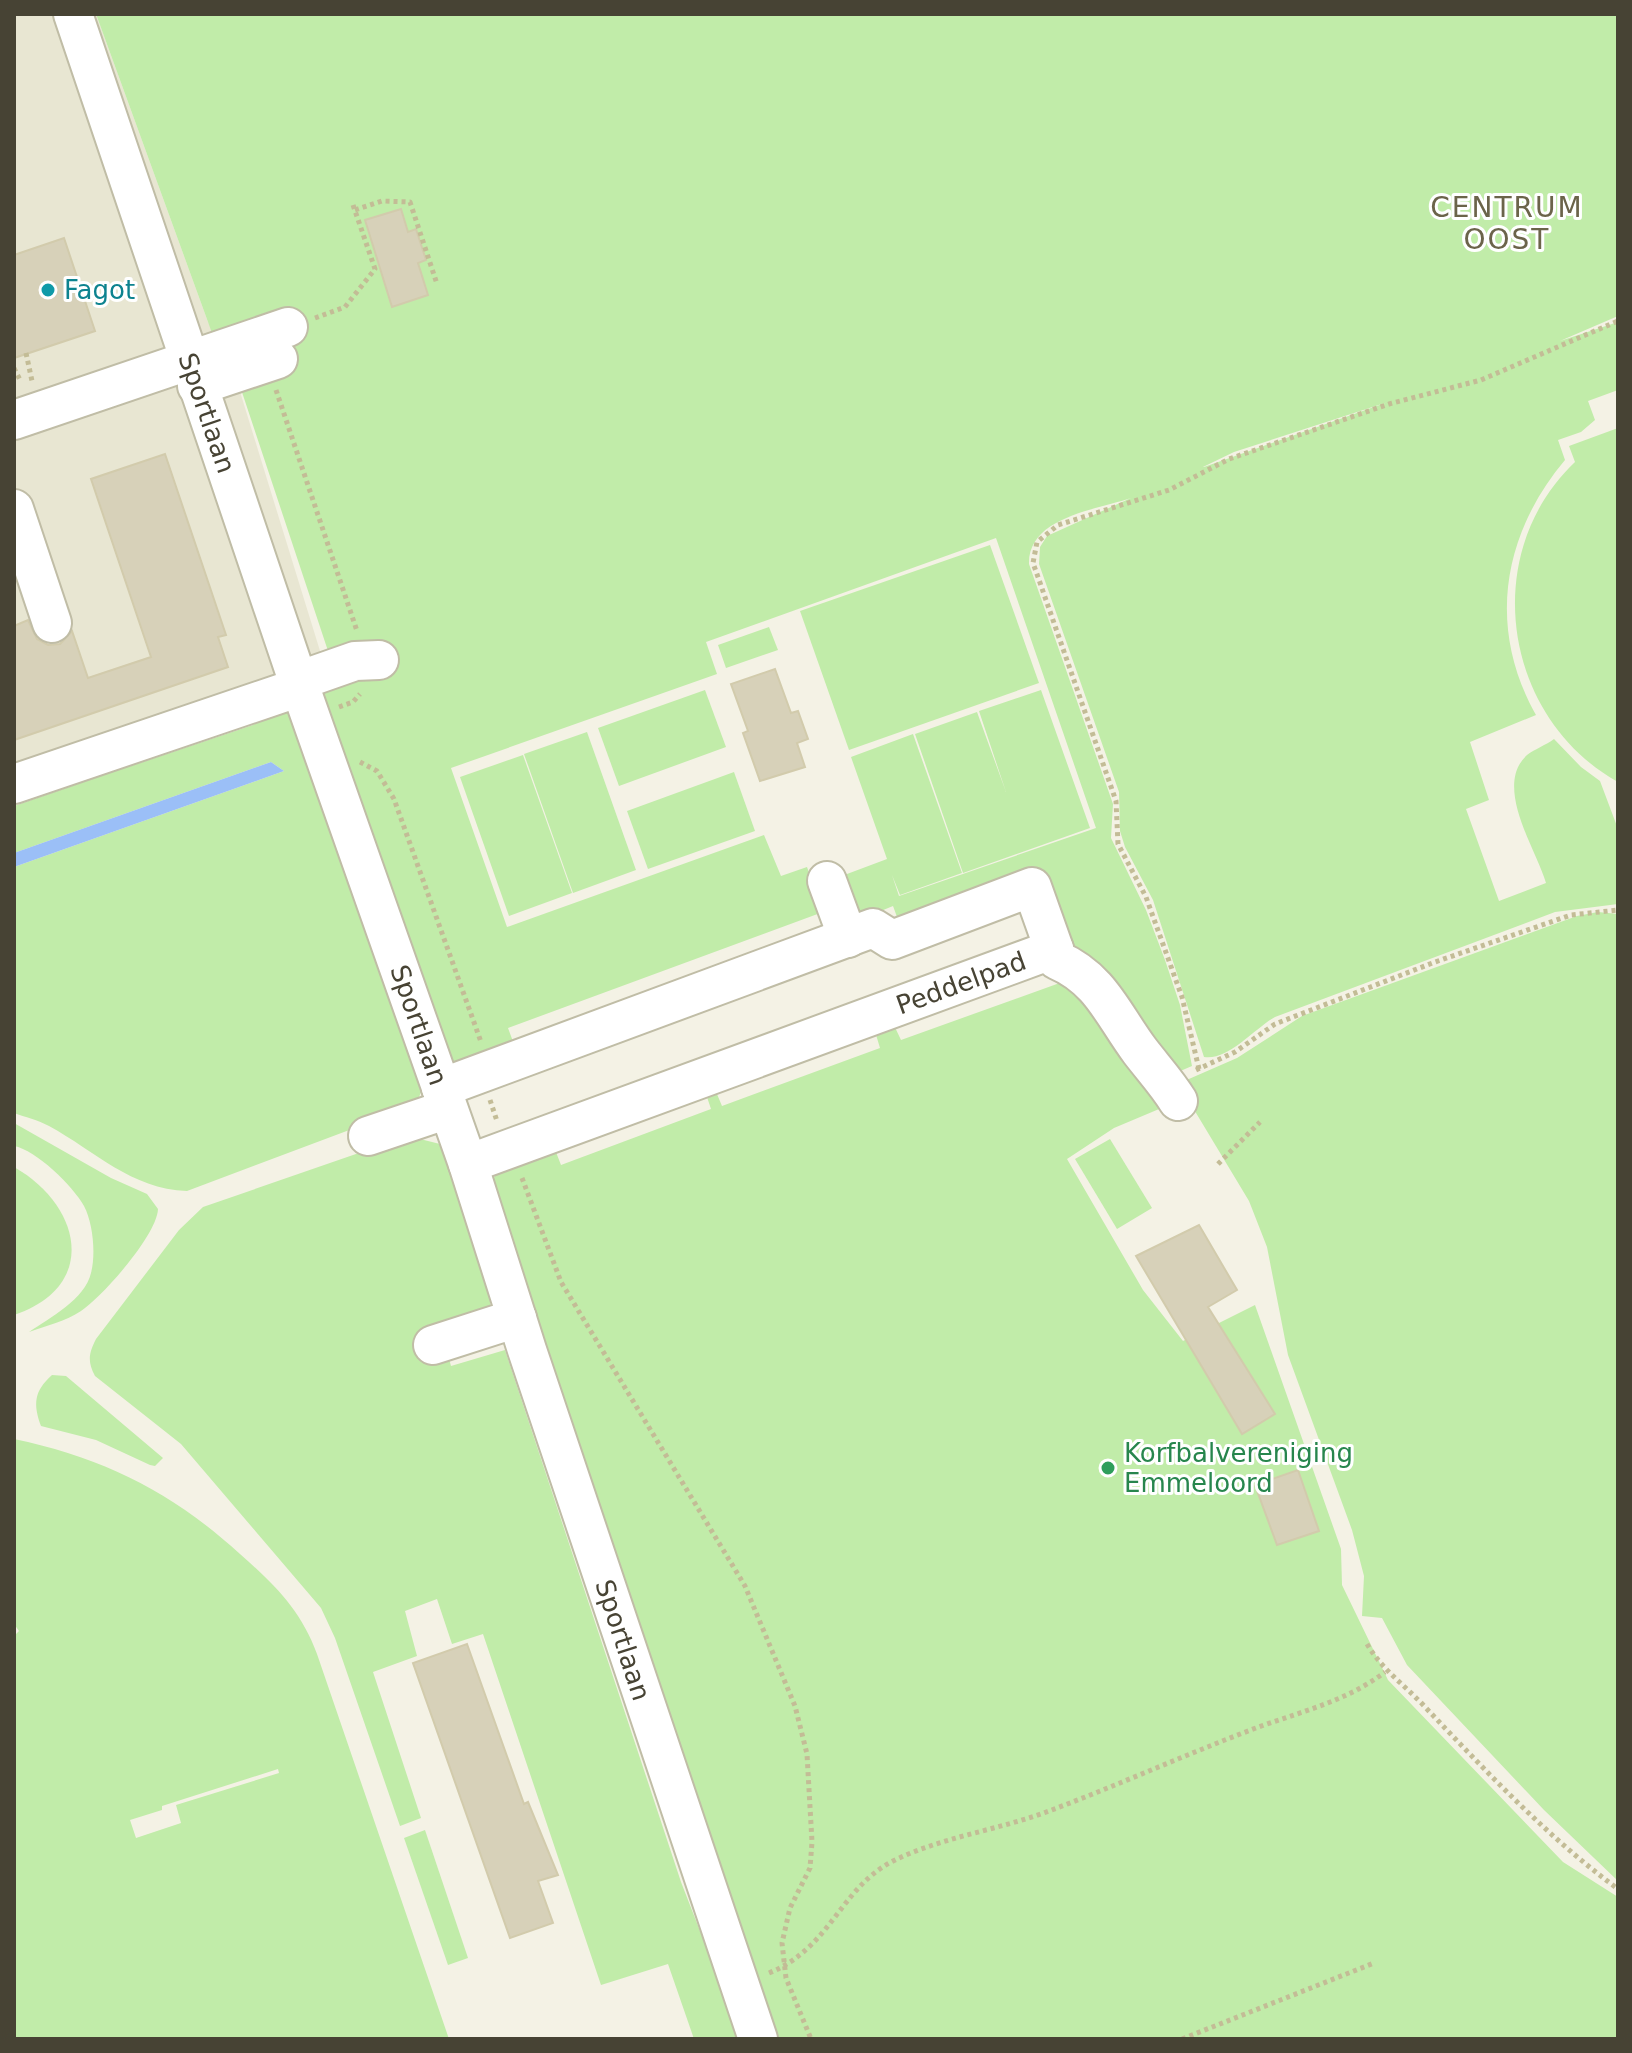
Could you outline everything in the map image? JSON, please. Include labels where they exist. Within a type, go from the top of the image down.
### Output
[{"type":"street","name":"Sportlaan","points":[[73,14],[193,374],[468,1164],[758,2039]]},
{"type":"street","points":[[14,420],[82,380],[193,374],[280,357]]},
{"type":"street","points":[[14,509],[52,623]]},
{"type":"street","points":[[14,784],[308,699],[372,660]]},
{"type":"street","points":[[827,881],[848,938]]},
{"type":"street","points":[[368,1136],[444,1098],[873,928],[892,940],[1032,887],[1054,949]]},
{"type":"street","name":"Peddelpad","points":[[468,1164],[1054,949],[1057,960],[1083,973],[1104,994],[1138,1049],[1181,1084]]},
{"type":"street","points":[[433,1345],[517,1318]]},
{"type":"path","points":[[355,210],[382,201],[410,202],[437,284]]},
{"type":"path","points":[[308,699],[353,702],[372,681],[372,660],[280,357],[345,307],[375,269],[352,202]]},
{"type":"path","points":[[1181,1084],[1182,997],[1146,897],[1118,844],[1116,801],[1033,563],[1037,542],[1058,525],[1169,490],[1229,459],[1389,404],[1481,380],[1618,321]]},
{"type":"path","points":[[14,361],[25,355],[29,370]]},
{"type":"path","points":[[14,368],[21,382]]},
{"type":"path","points":[[354,760],[377,771],[394,799],[482,1044]]},
{"type":"path","points":[[1181,1084],[1275,1024],[1435,962],[1571,915],[1618,910]]},
{"type":"path","points":[[489,1098],[499,1125]]},
{"type":"path","points":[[1218,1164],[1260,1122]]},
{"type":"path","points":[[522,1175],[561,1282],[745,1586],[795,1706],[807,1754],[812,1842],[810,1868],[784,1927],[783,1966],[811,2039]]},
{"type":"path","points":[[1367,1644],[1385,1672],[1418,1699],[1540,1825],[1618,1889]]},
{"type":"path","points":[[763,1975],[810,1949],[866,1880],[894,1861],[1050,1811],[1264,1725],[1335,1701],[1363,1688],[1385,1672]]},
{"type":"path","points":[[1182,2039],[1374,1963]]},
{"type":"shaded area","points":[[14,14],[96,14],[208,322],[229,356],[333,693],[14,799]]},
{"type":"green space","points":[[96,14],[1618,14],[1618,316],[1560,341],[1618,322],[1618,390],[1588,401],[1595,420],[1581,432],[1558,440],[1565,460],[1527,519],[1515,551],[1508,583],[1507,616],[1511,649],[1536,715],[1470,742],[1489,800],[1466,809],[1499,901],[1546,883],[1520,818],[1514,783],[1518,768],[1527,755],[1554,739],[1581,767],[1600,781],[1618,829],[1618,904],[1555,912],[1275,1017],[1232,1049],[1213,1057],[1204,1057],[1153,900],[1125,847],[1120,831],[1119,792],[1039,564],[1040,547],[1047,536],[1131,498],[1066,518],[1052,526],[1032,548],[1029,564],[1113,804],[1111,838],[1146,910],[1180,1005],[1192,1066],[1178,1072],[1073,954],[1042,872],[900,925],[893,906],[859,920],[839,877],[887,859],[851,757],[913,734],[962,873],[900,895],[892,875],[899,896],[1096,828],[996,538],[706,642],[717,674],[451,768],[507,927],[764,835],[781,876],[807,867],[823,912],[508,1028],[515,1047],[461,1063],[451,1060],[312,683],[336,675],[230,356],[212,333]],"holes":[[[1388,402],[1203,467],[1234,452]]]},
{"type":"green space","points":[[1618,428],[1618,782],[1579,754],[1549,718],[1528,677],[1517,632],[1516,587],[1525,542],[1544,500],[1575,462],[1569,446]]},
{"type":"green space","points":[[990,545],[1039,683],[849,750],[800,611]]},
{"type":"green space","points":[[769,627],[778,650],[726,668],[718,645]]},
{"type":"green space","points":[[705,690],[726,747],[619,786],[598,728]]},
{"type":"green space","points":[[1041,690],[1090,828],[963,873],[915,734],[977,712],[1006,792],[979,711]]},
{"type":"green space","points":[[282,709],[290,714],[421,1092],[416,1105],[187,1191],[167,1189],[131,1176],[49,1126],[14,1113],[14,867],[284,771],[271,762],[14,853],[14,806],[98,777],[114,761],[128,767],[253,725]]},
{"type":"green space","points":[[587,732],[636,870],[573,893],[524,754]]},
{"type":"green space","points":[[523,755],[572,893],[509,916],[460,777]]},
{"type":"green space","points":[[734,772],[755,831],[648,869],[627,811]]},
{"type":"green space","points":[[1598,912],[1618,914],[1618,1881],[1544,1810],[1407,1665],[1382,1618],[1362,1616],[1364,1576],[1352,1530],[1288,1355],[1267,1247],[1249,1201],[1181,1088],[1182,1082],[1237,1058],[1302,1016],[1577,916]]},
{"type":"green space","points":[[1068,980],[1171,1104],[1114,1128],[1067,1159],[1143,1290],[1183,1341],[1255,1305],[1341,1549],[1342,1585],[1388,1680],[1563,1862],[1618,1897],[1618,2039],[766,2039],[489,1193],[496,1172],[554,1147],[561,1165],[711,1109],[705,1091],[714,1087],[722,1106],[880,1048],[874,1028],[892,1021],[901,1040]]},
{"type":"green space","points":[[14,1123],[111,1178],[147,1194],[158,1209],[149,1234],[139,1249],[91,1303],[75,1315],[29,1332],[66,1307],[82,1291],[91,1273],[93,1239],[87,1213],[72,1189],[43,1161],[14,1146]]},
{"type":"green space","points":[[408,1136],[440,1144],[449,1159],[492,1276],[490,1307],[441,1328],[451,1366],[505,1350],[681,1882],[742,2039],[694,2039],[668,1964],[601,1985],[483,1634],[452,1644],[437,1599],[405,1611],[417,1656],[373,1672],[421,1818],[400,1826],[335,1638],[321,1608],[181,1444],[92,1371],[90,1357],[96,1339],[179,1230],[203,1207]]},
{"type":"green space","points":[[1110,1139],[1152,1208],[1117,1229],[1075,1159]]},
{"type":"green space","points":[[14,1167],[37,1183],[54,1202],[66,1223],[71,1244],[69,1265],[60,1285],[41,1302],[14,1315]]},
{"type":"green space","points":[[52,1375],[66,1376],[163,1458],[155,1466],[150,1465],[96,1440],[41,1426],[37,1411],[38,1392]]},
{"type":"green space","points":[[14,1439],[78,1456],[135,1480],[189,1513],[264,1576],[295,1611],[317,1654],[449,2039],[14,2039],[14,1636],[19,1631],[14,1624]],"holes":[[[278,1769],[279,1773],[176,1805],[181,1823],[136,1838],[130,1820],[162,1810],[162,1806]]]},
{"type":"green space","points":[[425,1830],[468,1958],[448,1965],[404,1838]]},
{"type":"water","points":[[271,762],[284,771],[14,867],[14,853]]},
{"type":"building","points":[[401,209],[408,232],[416,229],[426,260],[418,263],[428,295],[392,307],[365,220]]},
{"type":"building","name":"Fagot","points":[[64,238],[95,331],[14,358],[14,255]]},
{"type":"building","points":[[165,454],[226,635],[218,637],[228,667],[14,740],[14,626],[28,620],[37,639],[48,645],[60,644],[72,631],[88,678],[151,657],[91,479]]},
{"type":"building","points":[[775,669],[791,713],[798,711],[808,739],[797,743],[805,767],[760,781],[743,733],[748,731],[731,684]]},
{"type":"building","points":[[1199,1225],[1237,1290],[1208,1307],[1275,1414],[1242,1434],[1136,1256]]},
{"type":"building","points":[[1298,1470],[1319,1531],[1277,1545],[1255,1485]]},
{"type":"building","points":[[467,1644],[524,1804],[528,1802],[558,1875],[538,1881],[553,1923],[510,1938],[413,1663]]},
{"type":"place","name":"Fagot","points":[[48,290]]},
{"type":"place","name":"Korfbalvereniging Emmeloord","points":[[1108,1468]]},
{"type":"district","name":"CENTRUM OOST","points":[[1507,223]]}]
